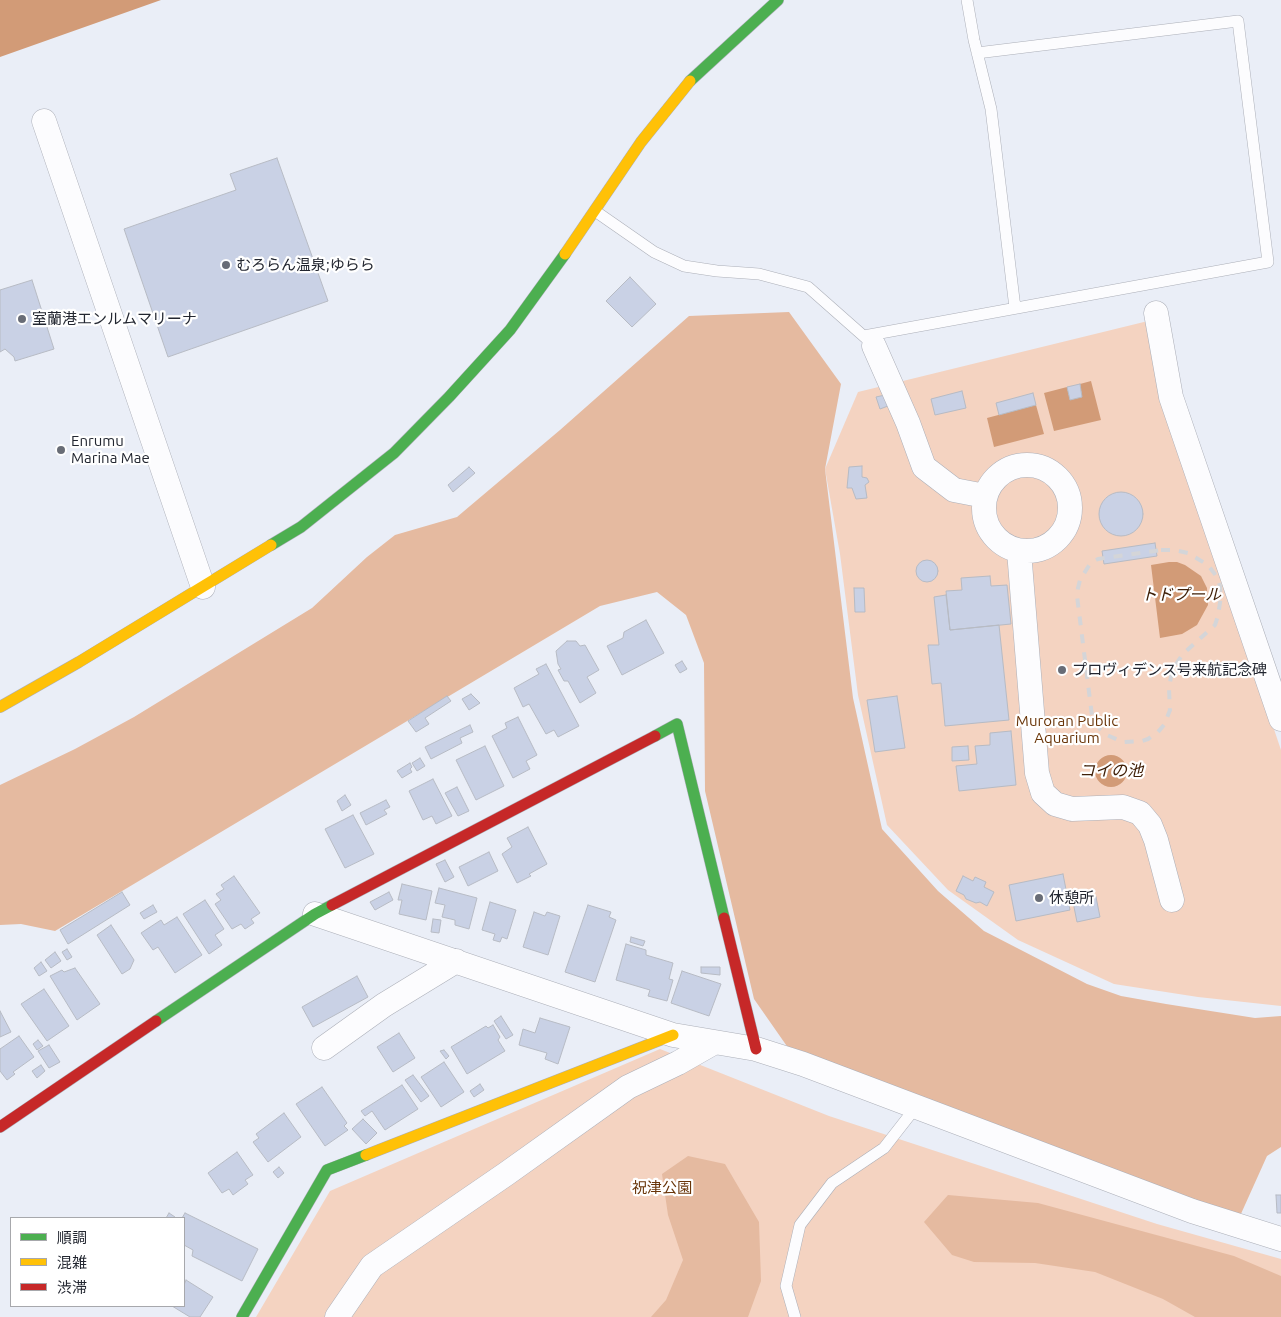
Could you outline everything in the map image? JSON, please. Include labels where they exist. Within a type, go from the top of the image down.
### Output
[{"type":"street","points":[[0,707],[204,587],[301,527],[394,453],[449,397],[510,330],[595,211],[640,142],[692,79],[778,0]]},
{"type":"street","points":[[44,121],[204,587]]},
{"type":"street","points":[[1156,314],[1171,397],[1281,719]]},
{"type":"street","points":[[869,341],[908,422],[924,467],[954,490],[985,496]]},
{"type":"street","points":[[1030,464],[1044,467],[1057,475],[1066,487],[1071,501],[1066,529],[1045,548],[1032,551],[1018,551],[1005,546],[994,536],[987,524],[984,510],[985,496],[992,482],[1002,472],[1015,466],[1030,464]]},
{"type":"street","points":[[1018,551],[1038,773],[1043,793],[1055,804],[1072,809],[1123,807],[1140,813],[1153,832],[1172,900]]},
{"type":"street","points":[[0,1127],[315,914],[677,724],[756,1049]]},
{"type":"street","points":[[315,914],[673,1034],[756,1049],[803,1064],[1192,1211],[1281,1239]]},
{"type":"street","points":[[324,1048],[384,1005],[456,961]]},
{"type":"street","points":[[242,1317],[327,1170],[673,1034]]},
{"type":"street","points":[[337,1317],[372,1266],[628,1087],[678,1063],[715,1042]]},
{"type":"lane","points":[[967,0],[977,53],[992,109],[1015,308]]},
{"type":"lane","points":[[595,211],[654,252],[684,266],[759,274],[808,287],[869,341],[1015,308],[1268,262],[1238,21],[977,53]]},
{"type":"lane","points":[[795,1317],[786,1286],[800,1225],[832,1183],[884,1148],[916,1107]]},
{"type":"green space","name":"Muroran Public Aquarium","points":[[1148,321],[1162,397],[1281,750],[1281,1006],[1198,997],[1114,984],[1018,940],[948,890],[887,825],[858,695],[840,554],[825,469],[858,392]]},
{"type":"green space","name":"祝津公園","points":[[660,1049],[829,1116],[1157,1224],[1281,1259],[1281,1317],[256,1317],[330,1191]]},
{"type":"shaded area","points":[[789,312],[841,384],[825,469],[853,698],[882,829],[938,891],[984,931],[1087,984],[1121,996],[1166,1004],[1255,1018],[1281,1016],[1281,1147],[1267,1156],[1240,1216],[1055,1159],[791,1052],[754,999],[705,791],[704,663],[686,615],[657,592],[600,606],[55,931],[21,924],[0,925],[0,785],[75,749],[134,717],[312,608],[367,557],[395,535],[457,517],[560,430],[689,316]]},
{"type":"shaded area","points":[[688,1156],[725,1164],[759,1222],[761,1281],[748,1317],[651,1317],[666,1300],[683,1260],[668,1215],[662,1174]]},
{"type":"shaded area","points":[[948,1195],[1038,1203],[1234,1256],[1281,1276],[1281,1317],[1195,1317],[1163,1299],[1095,1272],[1035,1263],[974,1262],[952,1255],[924,1222]]},
{"type":"water","points":[[0,0],[161,0],[0,57]]},
{"type":"water","points":[[1091,381],[1101,420],[1054,431],[1044,393],[1067,387],[1070,400],[1082,397],[1080,384]]},
{"type":"water","points":[[1036,405],[1044,434],[994,447],[987,418]]},
{"type":"water","name":"トドプール","points":[[1169,562],[1185,565],[1201,576],[1207,588],[1208,605],[1197,625],[1182,634],[1160,638],[1151,565]]},
{"type":"water","name":"コイの池","points":[[1111,755],[1123,759],[1127,771],[1123,783],[1111,787],[1099,783],[1095,771],[1099,759]]},
{"type":"building","name":"むろらん温泉;ゆらら","points":[[277,158],[328,301],[168,357],[124,229],[236,190],[230,174]]},
{"type":"building","points":[[630,277],[656,304],[632,327],[606,301]]},
{"type":"building","name":"室蘭港エンルムマリーナ","points":[[32,280],[54,349],[15,361],[14,357],[5,349],[0,352],[0,290]]},
{"type":"building","points":[[1080,384],[1082,397],[1070,400],[1067,387]]},
{"type":"building","points":[[962,391],[966,408],[935,415],[931,399]]},
{"type":"building","points":[[1033,393],[1036,405],[999,415],[996,403]]},
{"type":"building","points":[[885,395],[888,406],[880,409],[876,397]]},
{"type":"building","points":[[862,466],[862,477],[867,478],[869,482],[865,485],[867,498],[856,499],[852,488],[847,488],[849,467]]},
{"type":"building","points":[[469,467],[475,473],[453,492],[448,485]]},
{"type":"building","points":[[1117,492],[1125,492],[1137,498],[1143,514],[1137,530],[1125,536],[1117,536],[1105,530],[1099,518],[1099,510],[1105,498]]},
{"type":"building","points":[[1155,543],[1157,556],[1104,564],[1102,551]]},
{"type":"building","points":[[927,560],[935,563],[938,571],[935,579],[927,582],[919,579],[916,571],[919,563]]},
{"type":"building","points":[[990,576],[991,586],[1007,585],[1011,624],[950,630],[946,591],[962,590],[961,578]]},
{"type":"building","points":[[854,588],[864,588],[865,612],[855,612]]},
{"type":"building","points":[[946,595],[950,630],[999,625],[1009,720],[945,726],[941,683],[932,684],[928,645],[939,645],[934,597]]},
{"type":"building","points":[[646,620],[664,653],[622,675],[607,646],[623,638],[624,632]]},
{"type":"building","points":[[567,641],[576,641],[580,646],[585,645],[599,670],[587,677],[596,693],[580,703],[568,681],[564,681],[558,670],[561,669],[558,664],[556,651]]},
{"type":"building","points":[[682,661],[687,669],[680,673],[675,665]]},
{"type":"building","points":[[546,664],[579,726],[558,737],[554,730],[546,734],[529,704],[523,707],[514,688],[539,674],[536,669]]},
{"type":"building","points":[[471,694],[480,703],[469,710],[462,699]]},
{"type":"building","points":[[447,696],[451,701],[425,718],[429,724],[416,732],[408,721]]},
{"type":"building","points":[[897,696],[905,748],[875,752],[867,700]]},
{"type":"building","points":[[518,717],[537,755],[526,761],[530,769],[513,778],[492,736],[507,728],[505,723]]},
{"type":"building","points":[[470,725],[473,732],[460,738],[462,743],[431,759],[425,747]]},
{"type":"building","points":[[1011,731],[1016,785],[959,791],[956,766],[977,764],[975,746],[990,745],[990,733]]},
{"type":"building","points":[[485,746],[504,786],[476,800],[456,760]]},
{"type":"building","points":[[968,746],[969,760],[952,761],[952,747]]},
{"type":"building","points":[[420,758],[425,766],[417,771],[412,763]]},
{"type":"building","points":[[410,763],[412,772],[402,778],[397,771]]},
{"type":"building","points":[[433,779],[452,816],[436,824],[432,816],[423,820],[409,791]]},
{"type":"building","points":[[457,787],[469,811],[458,816],[445,793]]},
{"type":"building","points":[[345,795],[351,805],[342,811],[337,801]]},
{"type":"building","points":[[386,800],[390,807],[384,810],[387,814],[366,825],[360,813]]},
{"type":"building","points":[[353,815],[374,854],[345,868],[325,829]]},
{"type":"building","points":[[528,827],[547,864],[529,874],[531,876],[517,883],[502,854],[512,847],[507,838]]},
{"type":"building","points":[[489,852],[498,871],[468,886],[459,867]]},
{"type":"building","points":[[445,860],[454,877],[445,882],[436,864]]},
{"type":"building","name":"休憩所","points":[[1063,874],[1070,910],[1016,921],[1009,885]]},
{"type":"building","points":[[234,876],[260,913],[251,919],[254,923],[245,929],[241,924],[232,929],[215,904],[221,900],[216,894],[224,889],[221,885]]},
{"type":"building","points":[[963,876],[973,881],[975,877],[986,882],[984,887],[994,892],[987,906],[980,902],[976,903],[966,899],[964,895],[956,891]]},
{"type":"building","points":[[402,884],[432,891],[426,920],[399,914],[402,900],[398,900]]},
{"type":"building","points":[[439,888],[477,898],[469,929],[455,925],[455,920],[442,917],[445,905],[435,903]]},
{"type":"building","points":[[122,892],[130,905],[68,944],[60,930]]},
{"type":"building","points":[[389,892],[393,900],[375,910],[370,902]]},
{"type":"building","points":[[1096,897],[1100,917],[1077,922],[1073,902]]},
{"type":"building","points":[[205,900],[224,929],[215,935],[222,945],[209,954],[183,914]]},
{"type":"building","points":[[490,902],[516,910],[507,939],[502,937],[500,942],[493,940],[495,934],[482,930]]},
{"type":"building","points":[[153,905],[157,912],[144,919],[140,913]]},
{"type":"building","points":[[588,905],[611,912],[609,917],[616,920],[595,982],[565,972]]},
{"type":"building","points":[[534,912],[545,916],[547,912],[560,916],[548,955],[523,947]]},
{"type":"building","points":[[177,917],[202,955],[175,973],[158,947],[153,950],[141,933],[161,920],[164,925]]},
{"type":"building","points":[[433,919],[441,920],[439,933],[431,932]]},
{"type":"building","points":[[111,925],[134,960],[130,969],[122,974],[97,935]]},
{"type":"building","points":[[631,937],[645,941],[643,946],[630,942]]},
{"type":"building","points":[[626,944],[646,950],[646,955],[673,963],[669,979],[673,980],[667,1001],[648,996],[650,990],[616,980]]},
{"type":"building","points":[[67,949],[72,957],[67,960],[62,952]]},
{"type":"building","points":[[55,952],[61,961],[51,968],[45,960]]},
{"type":"building","points":[[41,962],[47,971],[39,976],[34,968]]},
{"type":"building","points":[[701,967],[720,967],[720,975],[701,973]]},
{"type":"building","points":[[75,968],[100,1004],[77,1020],[50,976],[62,970],[64,972]]},
{"type":"building","points":[[682,971],[721,984],[709,1016],[671,1003]]},
{"type":"building","points":[[357,976],[368,997],[313,1027],[302,1007]]},
{"type":"building","points":[[44,989],[69,1026],[47,1041],[21,1004]]},
{"type":"building","points":[[0,1011],[11,1032],[0,1037]]},
{"type":"building","points":[[501,1016],[513,1035],[506,1039],[494,1021]]},
{"type":"building","points":[[540,1018],[570,1027],[558,1064],[545,1059],[547,1053],[519,1045],[523,1029],[535,1033]]},
{"type":"building","points":[[493,1025],[500,1037],[498,1040],[505,1051],[467,1074],[451,1047],[486,1026],[488,1028]]},
{"type":"building","points":[[399,1033],[415,1058],[393,1072],[377,1047]]},
{"type":"building","points":[[19,1036],[34,1057],[13,1072],[15,1074],[7,1080],[0,1071],[0,1049]]},
{"type":"building","points":[[38,1040],[43,1046],[37,1050],[33,1044]]},
{"type":"building","points":[[49,1045],[60,1062],[49,1068],[38,1051]]},
{"type":"building","points":[[444,1050],[449,1056],[446,1059],[440,1051]]},
{"type":"building","points":[[444,1062],[464,1092],[441,1107],[421,1077]]},
{"type":"building","points":[[41,1065],[45,1071],[37,1078],[32,1071]]},
{"type":"building","points":[[413,1075],[429,1096],[421,1102],[405,1080]]},
{"type":"building","points":[[480,1084],[484,1090],[474,1097],[470,1091]]},
{"type":"building","points":[[402,1085],[418,1109],[385,1130],[372,1111],[365,1116],[361,1111]]},
{"type":"building","points":[[322,1087],[347,1123],[344,1126],[348,1130],[325,1146],[296,1104]]},
{"type":"building","points":[[284,1113],[301,1137],[268,1162],[253,1142],[259,1138],[256,1134]]},
{"type":"building","points":[[363,1119],[377,1133],[366,1144],[352,1129]]},
{"type":"building","points":[[237,1152],[253,1175],[245,1180],[248,1184],[233,1195],[229,1189],[222,1193],[208,1173]]},
{"type":"building","points":[[279,1167],[284,1173],[278,1178],[273,1172]]},
{"type":"building","points":[[1276,1195],[1281,1195],[1281,1213],[1277,1213]]},
{"type":"building","points":[[169,1213],[175,1217],[167,1217]]},
{"type":"building","points":[[185,1213],[258,1249],[242,1281],[192,1256],[193,1250],[185,1246],[185,1217],[183,1217]]},
{"type":"building","points":[[186,1280],[213,1297],[200,1317],[190,1317],[174,1307],[185,1307]]},
{"type":"railway","points":[[1161,550],[1188,553],[1208,565],[1217,577],[1220,586],[1221,596],[1218,616],[1215,625],[1183,654],[1172,670],[1169,689],[1170,710],[1164,725],[1148,739],[1123,742],[1107,735],[1100,729],[1092,716],[1077,596],[1078,588],[1080,580],[1088,567],[1098,559],[1161,550]]},
{"type":"traffic: fast","points":[[690,81],[778,0]]},
{"type":"traffic: fast","points":[[271,545],[301,527],[394,453],[449,397],[510,330],[565,254]]},
{"type":"traffic: fast","points":[[655,736],[677,724],[724,918]]},
{"type":"traffic: fast","points":[[156,1021],[315,914],[332,905]]},
{"type":"traffic: fast","points":[[242,1317],[327,1170],[366,1155]]},
{"type":"traffic: slow","points":[[565,254],[641,142],[690,81]]},
{"type":"traffic: slow","points":[[0,707],[79,662],[271,545]]},
{"type":"traffic: slow","points":[[366,1155],[673,1035]]},
{"type":"traffic: jam","points":[[332,905],[655,736]]},
{"type":"traffic: jam","points":[[724,918],[756,1049]]},
{"type":"traffic: jam","points":[[0,1127],[156,1021]]},
{"type":"place","name":"むろらん温泉;ゆらら","points":[[226,265]]},
{"type":"place","name":"室蘭港エンルムマリーナ","points":[[22,319]]},
{"type":"place","name":"Enrumu Marina Mae","points":[[61,450]]},
{"type":"place","name":"プロヴィデンス号来航記念碑","points":[[1062,670]]},
{"type":"place","name":"休憩所","points":[[1039,898]]}]
